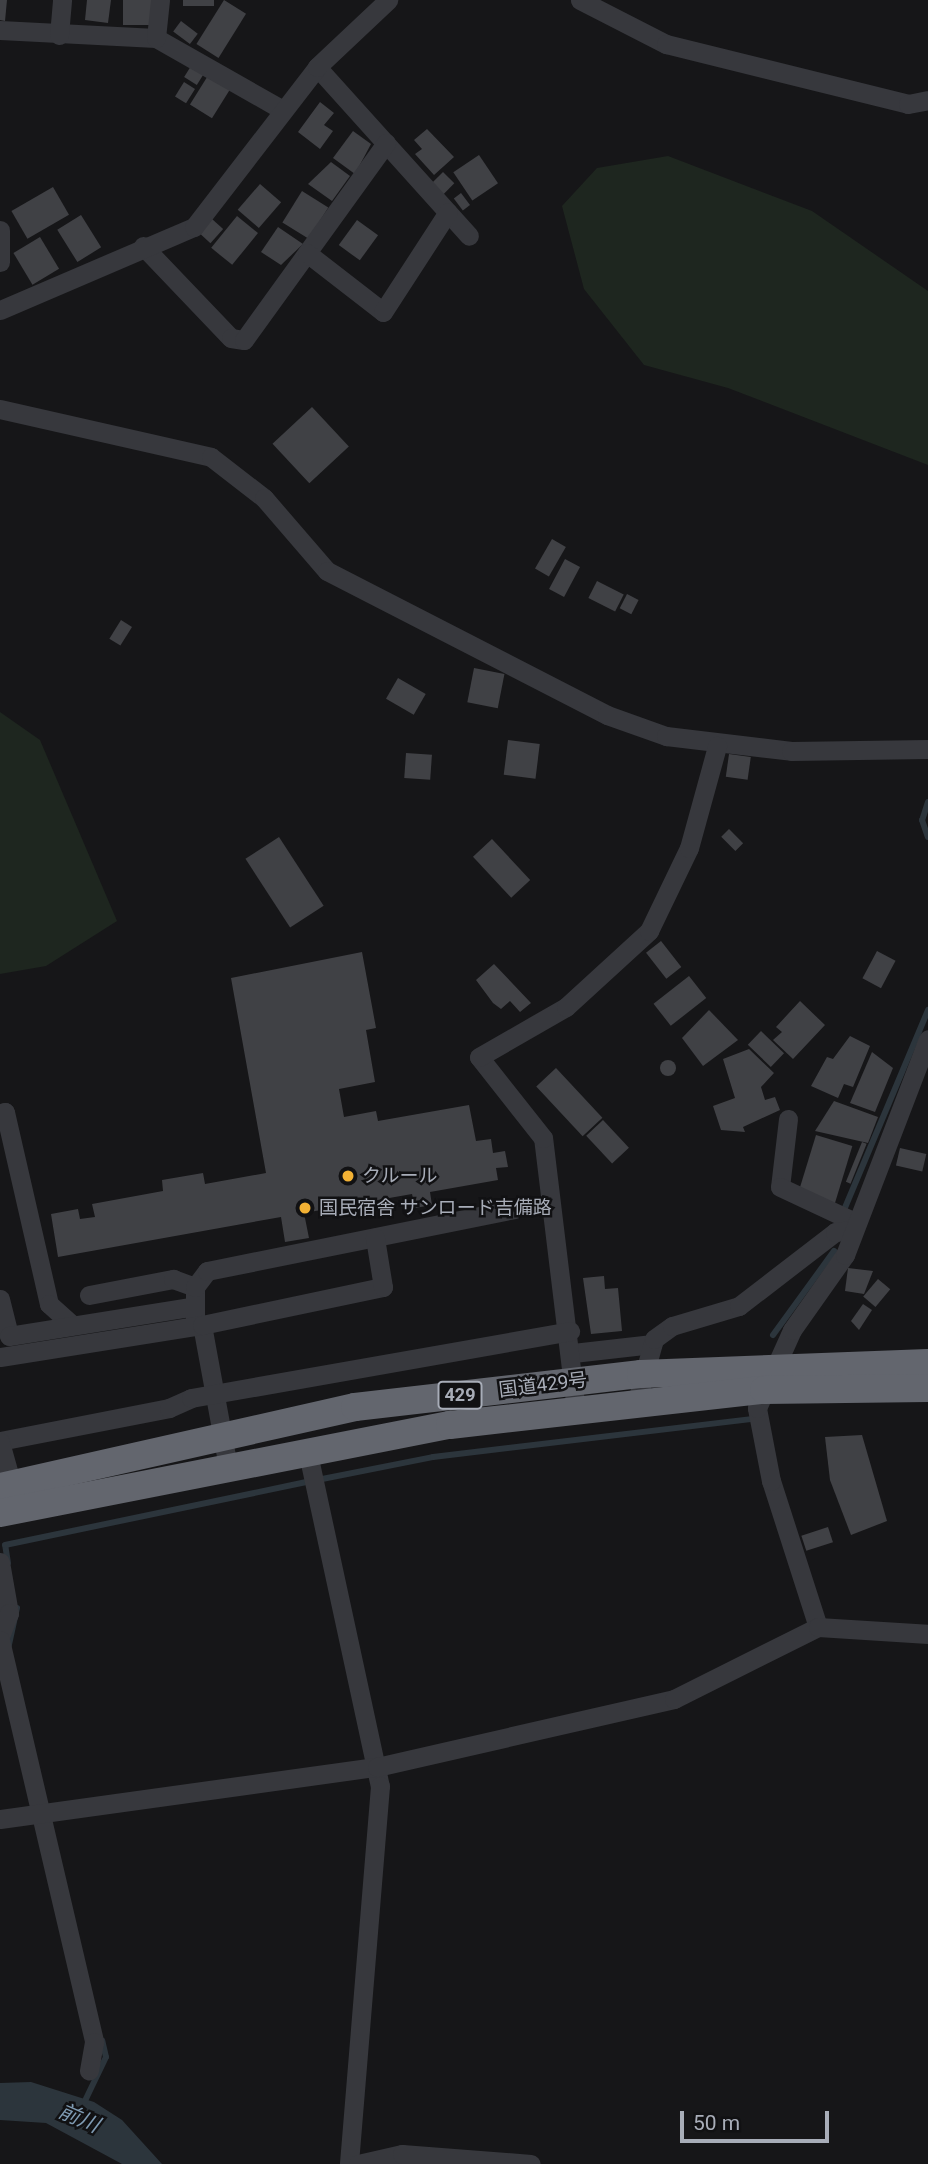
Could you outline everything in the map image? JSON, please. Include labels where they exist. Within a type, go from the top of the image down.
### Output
[{"type":"highway","name":"国道429号","points":[[0,1513],[307,1449],[576,1410],[636,1404],[770,1378],[928,1363]]},
{"type":"highway","name":"国道429号","points":[[6,1486],[355,1407],[573,1367],[641,1374],[770,1378],[928,1388]]},
{"type":"street","points":[[59,35],[62,0]]},
{"type":"street","points":[[156,38],[160,0]]},
{"type":"street","points":[[0,310],[143,246],[194,228],[317,67],[388,0]]},
{"type":"street","points":[[580,0],[666,44],[908,104],[928,100]]},
{"type":"street","points":[[0,30],[156,38],[283,110]]},
{"type":"street","points":[[317,67],[469,236]]},
{"type":"street","points":[[143,246],[231,338],[244,340],[386,143]]},
{"type":"street","points":[[307,253],[383,312],[448,212]]},
{"type":"street","points":[[0,230],[0,262]]},
{"type":"street","points":[[0,410],[211,457],[264,498],[327,571],[607,715],[717,746],[928,749]]},
{"type":"street","points":[[576,1410],[570,1331],[543,1138],[479,1057],[566,1007],[649,931],[689,848],[717,746]]},
{"type":"street","points":[[818,1627],[771,1481],[757,1408],[792,1330],[845,1255],[928,1038]]},
{"type":"street","points":[[0,1113],[5,1112],[49,1304],[71,1324]]},
{"type":"street","points":[[788,1119],[780,1187],[854,1226]]},
{"type":"street","points":[[228,1466],[196,1319],[195,1287],[207,1271],[514,1209]]},
{"type":"street","points":[[573,1367],[652,1344],[672,1326],[739,1306],[835,1232],[854,1226]]},
{"type":"street","points":[[0,1357],[196,1319],[383,1287],[374,1238]]},
{"type":"street","points":[[89,1295],[173,1279],[195,1287]]},
{"type":"street","points":[[0,1299],[9,1336],[71,1324],[196,1319]]},
{"type":"street","points":[[6,1486],[0,1442],[214,1395],[570,1331]]},
{"type":"street","points":[[636,1404],[641,1374],[652,1344]]},
{"type":"street","points":[[307,1449],[377,1767],[349,2164]]},
{"type":"street","points":[[0,1562],[9,1613],[0,1638],[44,1811],[94,2042],[89,2071]]},
{"type":"street","points":[[0,1819],[377,1767],[674,1699],[818,1627],[928,1634]]},
{"type":"street","points":[[358,2164],[402,2154],[531,2164]]},
{"type":"shaded area","points":[[668,156],[812,211],[928,291],[928,465],[728,388],[644,365],[584,289],[562,206],[597,168]]},
{"type":"shaded area","points":[[0,712],[40,740],[117,921],[46,966],[0,974]]},
{"type":"water","name":"前川","points":[[31,2082],[94,2102],[122,2120],[162,2164],[122,2164],[46,2123],[0,2120],[0,2083]]},
{"type":"building","points":[[0,0],[7,0],[5,21],[0,20]]},
{"type":"building","points":[[87,0],[111,0],[108,23],[85,20]]},
{"type":"building","points":[[123,0],[151,0],[151,25],[123,25]]},
{"type":"building","points":[[183,0],[214,0],[214,6],[183,6]]},
{"type":"building","points":[[224,0],[246,14],[218,58],[196,44]]},
{"type":"building","points":[[181,21],[198,34],[190,44],[173,31]]},
{"type":"building","points":[[191,66],[204,74],[197,85],[184,77]]},
{"type":"building","points":[[209,74],[231,88],[212,118],[190,105]]},
{"type":"building","points":[[184,82],[195,89],[186,103],[175,96]]},
{"type":"building","points":[[320,102],[334,113],[324,125],[333,131],[320,149],[298,132]]},
{"type":"building","points":[[427,129],[454,157],[434,175],[415,154],[422,149],[414,140]]},
{"type":"building","points":[[353,131],[371,144],[355,174],[333,158]]},
{"type":"building","points":[[479,155],[498,183],[472,201],[453,172]]},
{"type":"building","points":[[331,162],[350,176],[332,201],[308,184]]},
{"type":"building","points":[[443,172],[454,183],[443,195],[432,183]]},
{"type":"building","points":[[260,184],[281,202],[259,228],[238,210]]},
{"type":"building","points":[[53,187],[69,215],[27,239],[11,211]]},
{"type":"building","points":[[302,191],[328,207],[309,239],[282,222]]},
{"type":"building","points":[[461,193],[470,205],[463,210],[454,198]]},
{"type":"building","points":[[81,215],[101,247],[77,262],[57,230]]},
{"type":"building","points":[[237,216],[258,233],[232,265],[211,248]]},
{"type":"building","points":[[212,219],[223,229],[210,243],[199,233]]},
{"type":"building","points":[[357,220],[378,235],[360,260],[339,245]]},
{"type":"building","points":[[278,227],[303,244],[281,265],[261,252]]},
{"type":"building","points":[[40,237],[59,269],[32,285],[13,253]]},
{"type":"building","points":[[312,407],[349,446],[309,483],[273,444]]},
{"type":"building","points":[[552,539],[566,547],[549,576],[535,568]]},
{"type":"building","points":[[565,559],[580,567],[564,597],[549,589]]},
{"type":"building","points":[[597,581],[624,595],[615,612],[588,598]]},
{"type":"building","points":[[627,594],[639,600],[631,614],[620,608]]},
{"type":"building","points":[[121,620],[132,627],[120,646],[109,639]]},
{"type":"building","points":[[474,668],[504,674],[498,708],[467,702]]},
{"type":"building","points":[[398,678],[426,694],[414,715],[386,699]]},
{"type":"building","points":[[508,740],[540,744],[535,779],[504,775]]},
{"type":"building","points":[[406,753],[432,755],[430,780],[404,778]]},
{"type":"building","points":[[729,754],[751,757],[748,780],[726,777]]},
{"type":"building","points":[[729,829],[743,843],[735,851],[721,837]]},
{"type":"building","points":[[279,837],[324,906],[290,928],[245,859]]},
{"type":"building","points":[[492,839],[530,880],[511,898],[473,857]]},
{"type":"building","points":[[661,941],[681,967],[666,979],[646,953]]},
{"type":"building","points":[[877,951],[896,961],[881,988],[862,978]]},
{"type":"building","points":[[362,952],[376,1028],[366,1030],[375,1082],[339,1089],[344,1117],[376,1111],[378,1121],[469,1105],[476,1141],[491,1139],[493,1153],[505,1151],[508,1167],[496,1168],[498,1180],[430,1192],[432,1205],[415,1208],[412,1194],[304,1213],[309,1238],[285,1242],[281,1217],[58,1257],[51,1214],[78,1209],[80,1219],[95,1217],[92,1204],[163,1191],[162,1180],[203,1173],[205,1184],[266,1173],[231,978]]},
{"type":"building","points":[[494,964],[531,1003],[520,1012],[510,1001],[501,1009],[493,1003],[476,980]]},
{"type":"building","points":[[689,976],[706,998],[671,1026],[654,1004]]},
{"type":"building","points":[[800,1001],[825,1025],[793,1059],[773,1040],[782,1032],[776,1027]]},
{"type":"building","points":[[709,1010],[738,1040],[703,1066],[682,1038]]},
{"type":"building","points":[[761,1031],[784,1053],[771,1067],[748,1045]]},
{"type":"building","points":[[850,1036],[870,1046],[853,1087],[844,1084],[838,1098],[811,1086],[827,1057],[833,1059]]},
{"type":"building","points":[[749,1049],[774,1073],[761,1087],[765,1100],[775,1097],[780,1110],[743,1127],[745,1132],[721,1130],[713,1106],[735,1098],[723,1059]]},
{"type":"building","points":[[872,1052],[893,1068],[875,1112],[850,1103]]},
{"type":"building","points":[[665,1060],[671,1060],[676,1068],[674,1074],[665,1076],[660,1071],[660,1065]]},
{"type":"building","points":[[556,1068],[602,1118],[583,1136],[536,1086]]},
{"type":"building","points":[[834,1101],[878,1117],[868,1143],[815,1131]]},
{"type":"building","points":[[603,1120],[629,1148],[612,1163],[586,1136]]},
{"type":"building","points":[[816,1135],[852,1146],[834,1205],[798,1194]]},
{"type":"building","points":[[862,1142],[867,1144],[851,1184],[846,1182]]},
{"type":"building","points":[[900,1148],[926,1154],[922,1172],[896,1166]]},
{"type":"building","points":[[848,1268],[873,1271],[864,1294],[845,1291]]},
{"type":"building","points":[[604,1276],[605,1289],[618,1288],[622,1331],[591,1334],[583,1278]]},
{"type":"building","points":[[878,1279],[890,1289],[875,1307],[863,1297]]},
{"type":"building","points":[[863,1304],[872,1310],[859,1330],[851,1321]]},
{"type":"building","points":[[862,1435],[887,1521],[851,1535],[830,1480],[825,1437]]},
{"type":"building","points":[[828,1527],[833,1542],[806,1551],[801,1536]]},
{"type":"waterway","points":[[928,802],[922,820],[928,837]]},
{"type":"waterway","points":[[844,1210],[928,1010]]},
{"type":"waterway","points":[[773,1335],[834,1251]]},
{"type":"waterway","points":[[8,1563],[5,1545],[433,1457],[751,1419]]},
{"type":"waterway","points":[[8,1649],[17,1608]]},
{"type":"waterway","name":"前川","points":[[83,2105],[106,2057],[102,2040]]},
{"type":"place","name":"クルール","points":[[348,1176]]},
{"type":"place","name":"国民宿舎 サンロード吉備路","points":[[305,1208]]}]
